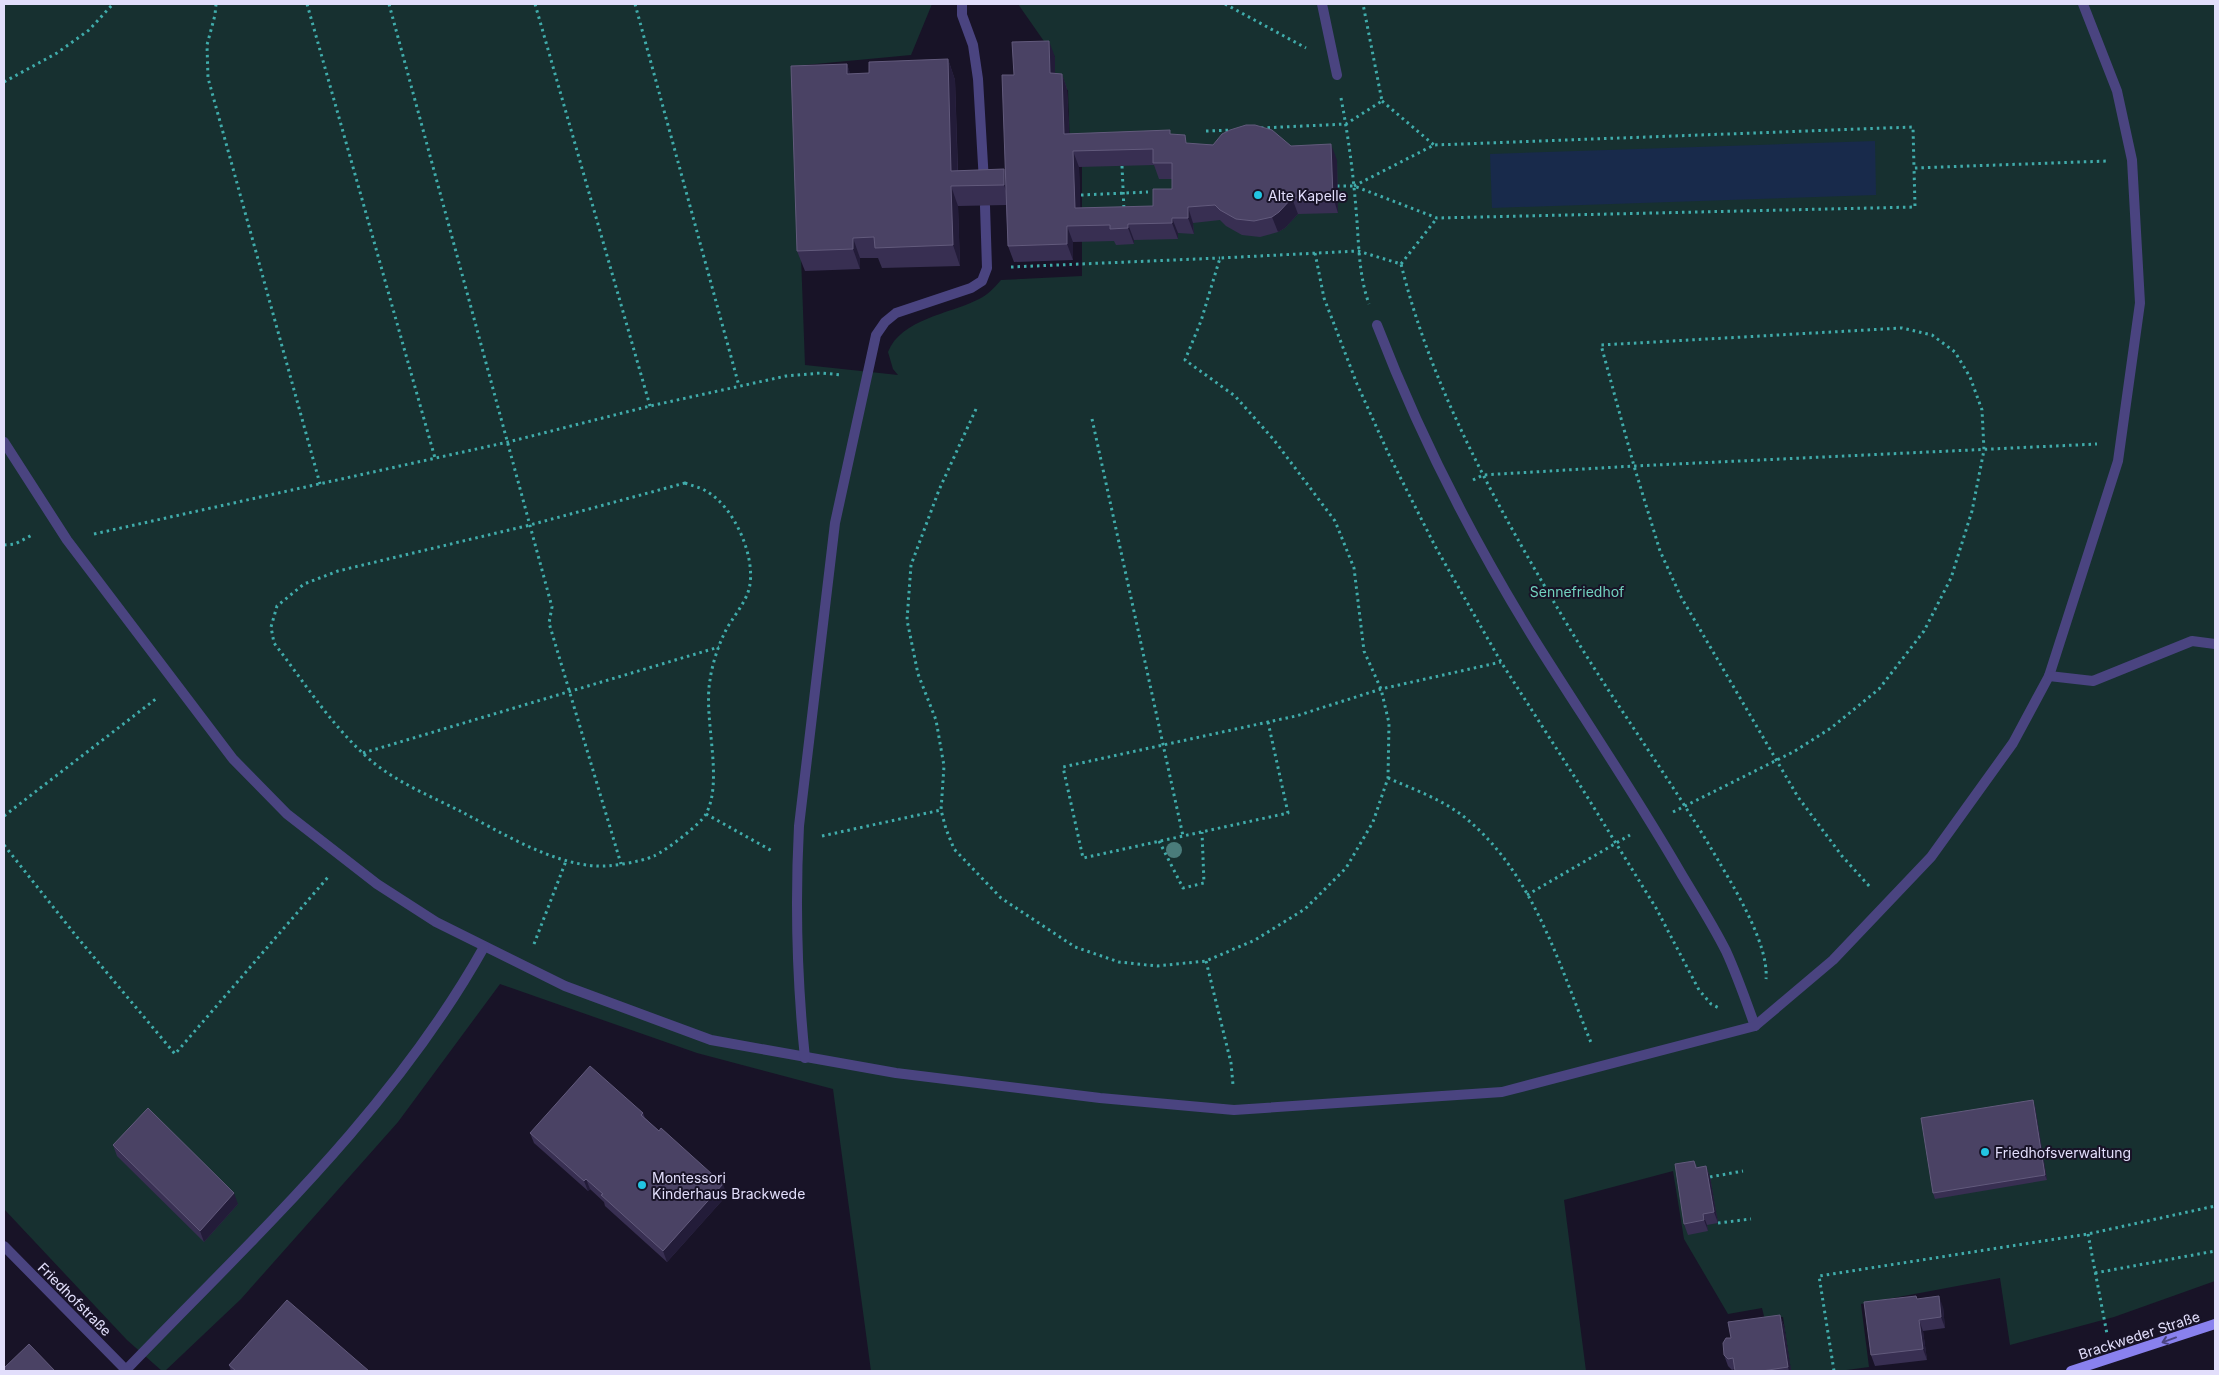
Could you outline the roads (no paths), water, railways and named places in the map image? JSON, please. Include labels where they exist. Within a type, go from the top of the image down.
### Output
[{"type":"main road","name":"Brackweder Straße","points":[[2071,1371],[2215,1324]]},
{"type":"street","points":[[962,4],[962,15],[973,45],[978,79],[985,191]]},
{"type":"street","points":[[1322,4],[1337,75]]},
{"type":"street","points":[[4,442],[67,540],[176,684],[240,766],[287,814],[377,884],[419,911],[484,947],[574,990],[710,1040],[896,1073],[1090,1097],[1234,1110],[1502,1092],[1755,1026],[1833,960],[1887,905],[1931,856],[2012,743],[2049,676],[2118,461],[2140,303],[2132,160],[2117,91],[2083,4]]},
{"type":"street","points":[[805,1058],[798,997],[796,865],[798,841],[835,523],[865,377],[876,335],[885,322],[896,313],[971,288],[982,281],[986,268],[985,206]]},
{"type":"street","points":[[1377,325],[1396,375],[1452,491],[1487,558],[1537,644],[1652,823],[1725,950],[1755,1026]]},
{"type":"street","points":[[2049,676],[2093,681],[2192,641],[2215,644]]},
{"type":"street","points":[[127,1370],[248,1248],[341,1145],[394,1082],[467,976],[484,947]]},
{"type":"street","name":"Friedhofstraße","points":[[4,1246],[127,1370]]},
{"type":"water","points":[[1875,141],[1876,195],[1492,208],[1490,154]]},
{"type":"place","name":"Alte Kapelle","points":[[1258,195]]},
{"type":"place","name":"Friedhofsverwaltung","points":[[1985,1152]]},
{"type":"place","name":"Montessori Kinderhaus Brackwede","points":[[642,1185]]},
{"type":"park label","name":"Sennefriedhof","points":[[1577,591]]}]
